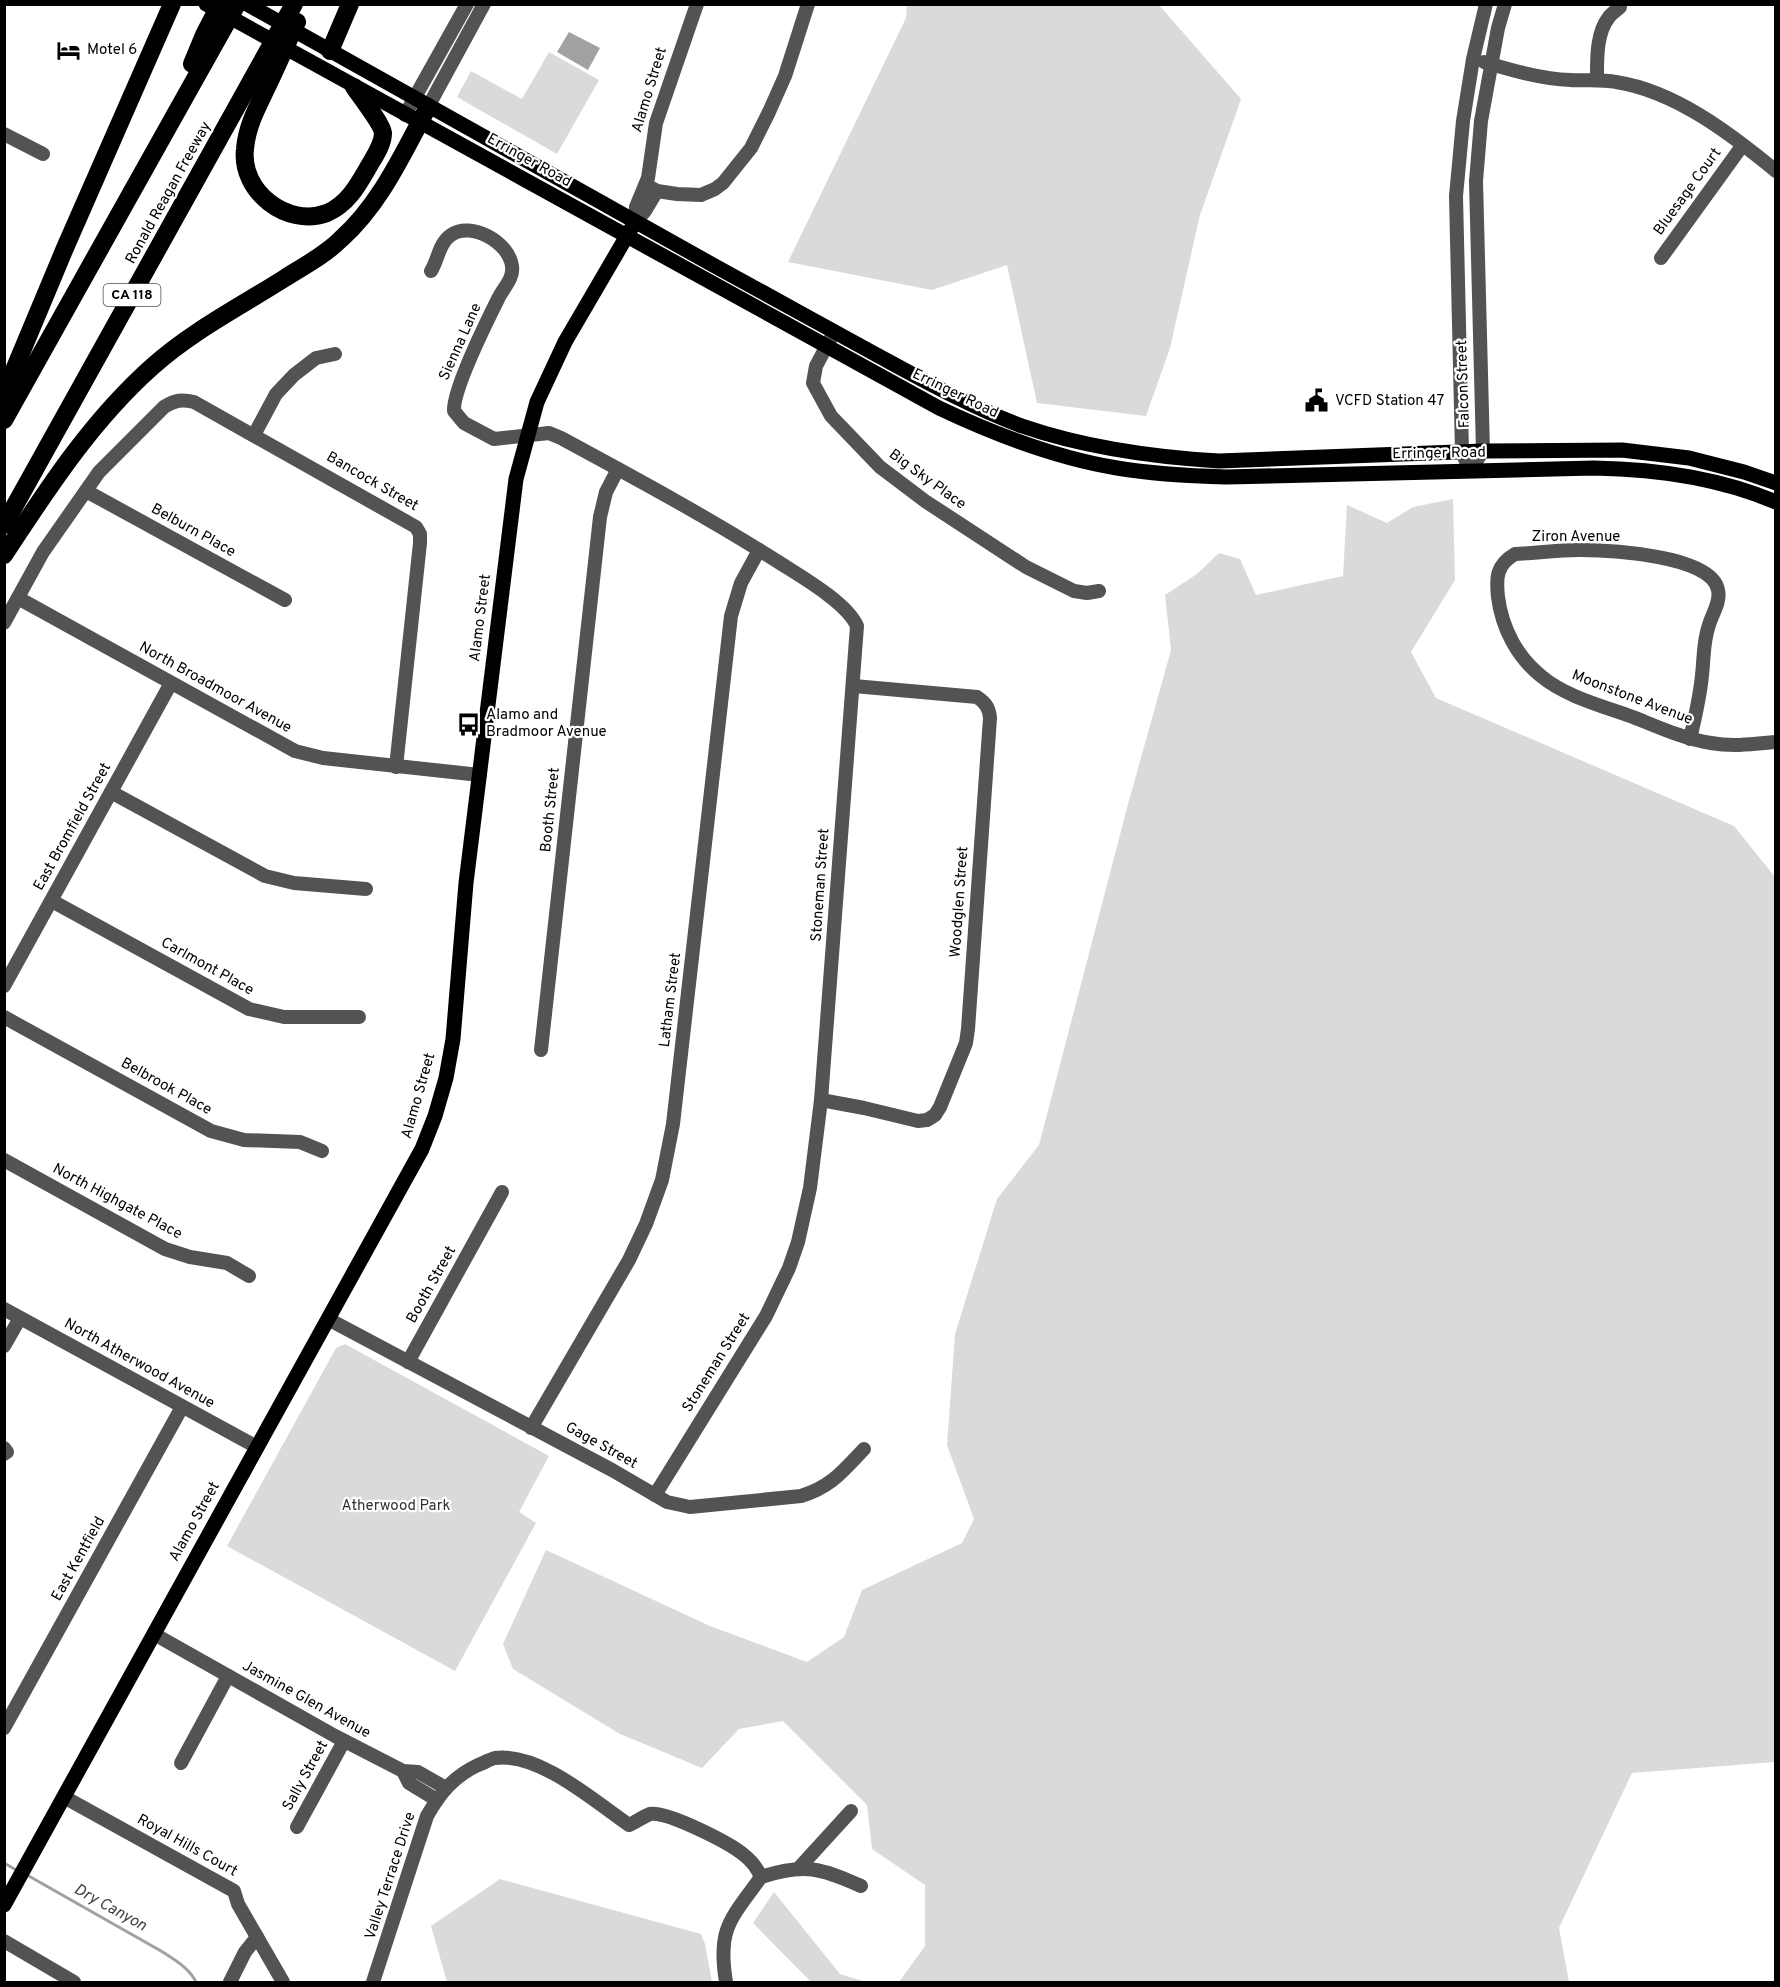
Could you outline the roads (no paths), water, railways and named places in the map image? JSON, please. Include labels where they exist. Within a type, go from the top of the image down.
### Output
[{"type":"highway","points":[[4,394],[172,4]]},
{"type":"highway","points":[[210,38],[220,4]]},
{"type":"highway","points":[[210,38],[237,4]]},
{"type":"highway","points":[[330,51],[350,4]]},
{"type":"highway","points":[[301,6],[267,69],[249,124],[244,151],[248,175],[261,196],[271,205],[283,212],[315,216],[328,212],[352,194],[380,145],[383,134],[354,87]]},
{"type":"highway","name":"CA 118","points":[[4,420],[164,133],[210,38]]},
{"type":"highway","name":"Ronald Reagan Freeway","points":[[4,525],[267,69]]},
{"type":"highway","points":[[4,555],[59,472],[107,411],[153,366],[193,335],[309,264],[340,241],[361,220],[378,197],[417,111]]},
{"type":"main road","name":"Erringer Road","points":[[206,4],[354,87],[417,111],[635,222],[978,408],[1022,426],[1122,452],[1185,459],[1219,460],[1483,451],[1622,450],[1656,453],[1721,465],[1776,483]]},
{"type":"main road","name":"Erringer Road","points":[[247,4],[330,51],[417,111],[627,236],[939,408],[1040,450],[1115,468],[1170,475],[1226,477],[1639,468],[1718,482],[1776,502]]},
{"type":"main road","name":"Alamo Street","points":[[4,1905],[422,1149],[435,1116],[446,1078],[453,1039],[466,883],[516,479],[537,402],[566,342],[635,222]]},
{"type":"street","points":[[417,111],[467,4]]},
{"type":"street","points":[[417,111],[484,4]]},
{"type":"street","name":"Alamo Street","points":[[635,222],[636,207],[652,188],[656,123],[698,4]]},
{"type":"street","points":[[652,188],[677,194],[701,195],[723,183],[751,148],[785,76],[808,4]]},
{"type":"street","name":"Falcon Street","points":[[1470,471],[1462,452],[1456,196],[1463,121],[1473,59],[1486,4]]},
{"type":"street","name":"Falcon Street","points":[[1483,451],[1476,181],[1481,121],[1505,4]]},
{"type":"street","points":[[1597,80],[1596,58],[1600,37],[1608,17],[1620,7]]},
{"type":"street","points":[[1473,59],[1542,76],[1568,80],[1597,80],[1640,87],[1666,97],[1704,119],[1776,171]]},
{"type":"street","points":[[4,134],[43,154]]},
{"type":"street","name":"Bluesage Court","points":[[1661,258],[1742,146]]},
{"type":"street","name":"Sienna Lane","points":[[431,271],[444,241],[452,234],[461,231],[472,230],[481,234],[502,246],[510,256],[513,268],[511,277],[499,296],[457,392],[454,411],[464,423],[489,437],[500,440],[527,436]]},
{"type":"street","name":"Big Sky Place","points":[[835,332],[816,366],[813,383],[831,416],[880,467],[925,501],[1026,567],[1074,591],[1087,593],[1099,591]]},
{"type":"street","points":[[254,435],[276,394],[294,375],[316,358],[335,354]]},
{"type":"street","name":"Bancock Street","points":[[86,491],[114,456],[164,406],[183,399],[194,402],[416,527],[420,534],[396,767]]},
{"type":"street","name":"Stoneman Street","points":[[527,436],[549,433],[721,526],[811,583],[854,618],[858,632],[821,1101],[810,1188],[798,1242],[789,1269],[766,1316],[655,1495]]},
{"type":"street","points":[[1470,471],[1483,451]]},
{"type":"street","name":"Booth Street","points":[[541,1050],[600,518],[606,492],[618,469]]},
{"type":"street","points":[[4,623],[44,552],[86,491]]},
{"type":"street","name":"Belburn Place","points":[[86,491],[285,600]]},
{"type":"street","name":"Latham Street","points":[[531,1428],[629,1260],[646,1224],[662,1180],[673,1124],[731,616],[741,583],[759,550]]},
{"type":"street","name":"Ziron Avenue","points":[[1507,559],[1515,554],[1577,550],[1615,551],[1652,556],[1688,565],[1714,579],[1719,600],[1708,627],[1697,708],[1690,739]]},
{"type":"street","name":"Moonstone Avenue","points":[[1507,559],[1500,567],[1496,578],[1504,626],[1526,662],[1541,677],[1559,688],[1690,739],[1712,744],[1733,745],[1776,742]]},
{"type":"street","name":"North Broadmoor Avenue","points":[[18,598],[295,751],[323,758],[480,775]]},
{"type":"street","name":"East Bromfield Street","points":[[4,986],[171,683]]},
{"type":"street","name":"Woodglen Street","points":[[821,1101],[864,1108],[918,1121],[927,1120],[935,1115],[940,1107],[966,1043],[968,1029],[989,710],[977,697],[854,686]]},
{"type":"street","points":[[111,792],[265,876],[294,883],[366,890]]},
{"type":"street","name":"Carlmont Place","points":[[52,901],[249,1009],[284,1017],[359,1017]]},
{"type":"street","name":"Belbrook Place","points":[[4,1017],[211,1131],[244,1140],[300,1142],[322,1151]]},
{"type":"street","name":"North Highgate Place","points":[[4,1160],[165,1249],[190,1257],[227,1263],[249,1276]]},
{"type":"street","name":"Booth Street","points":[[408,1362],[502,1192]]},
{"type":"street","name":"North Atherwood Avenue","points":[[4,1309],[257,1447]]},
{"type":"street","points":[[4,1346],[20,1317]]},
{"type":"street","name":"Gage Street","points":[[328,1319],[667,1502],[690,1507],[801,1496],[827,1486],[864,1449]]},
{"type":"street","name":"East Kentfield","points":[[4,1728],[182,1407]]},
{"type":"street","points":[[4,1448],[7,1452],[4,1455]]},
{"type":"street","name":"Jasmine Glen Avenue","points":[[154,1634],[344,1741],[403,1771],[409,1783],[437,1800]]},
{"type":"street","points":[[181,1763],[228,1676]]},
{"type":"street","name":"Sally Street","points":[[297,1827],[344,1741]]},
{"type":"street","name":"Valley Terrace Drive","points":[[372,1983],[427,1816],[452,1781],[471,1768],[494,1758],[518,1759],[548,1769],[629,1825],[650,1814],[665,1815],[718,1839],[745,1855],[757,1868],[760,1877]]},
{"type":"street","points":[[403,1771],[424,1774],[446,1788]]},
{"type":"street","name":"Royal Hills Court","points":[[64,1797],[234,1891],[238,1904],[283,1983]]},
{"type":"street","points":[[799,1868],[851,1811]]},
{"type":"street","points":[[726,1983],[722,1957],[723,1940],[729,1921],[760,1877],[805,1867],[832,1873],[861,1886]]},
{"type":"street","points":[[230,1983],[245,1952],[257,1937]]},
{"type":"street","points":[[4,1941],[60,1978],[74,1983]]},
{"type":"waterway","name":"Dry Canyon","points":[[4,1863],[18,1871]]},
{"type":"waterway","name":"Dry Canyon","points":[[27,1875],[161,1951],[186,1968],[196,1982]]},
{"type":"place","name":"Motel 6","points":[[69,50]]},
{"type":"place","name":"VCFD Station 47","points":[[1317,401]]},
{"type":"place","name":"Alamo and Bradmoor Avenue","points":[[468,724]]},
{"type":"park label","name":"Atherwood Park","points":[[396,1506]]}]
